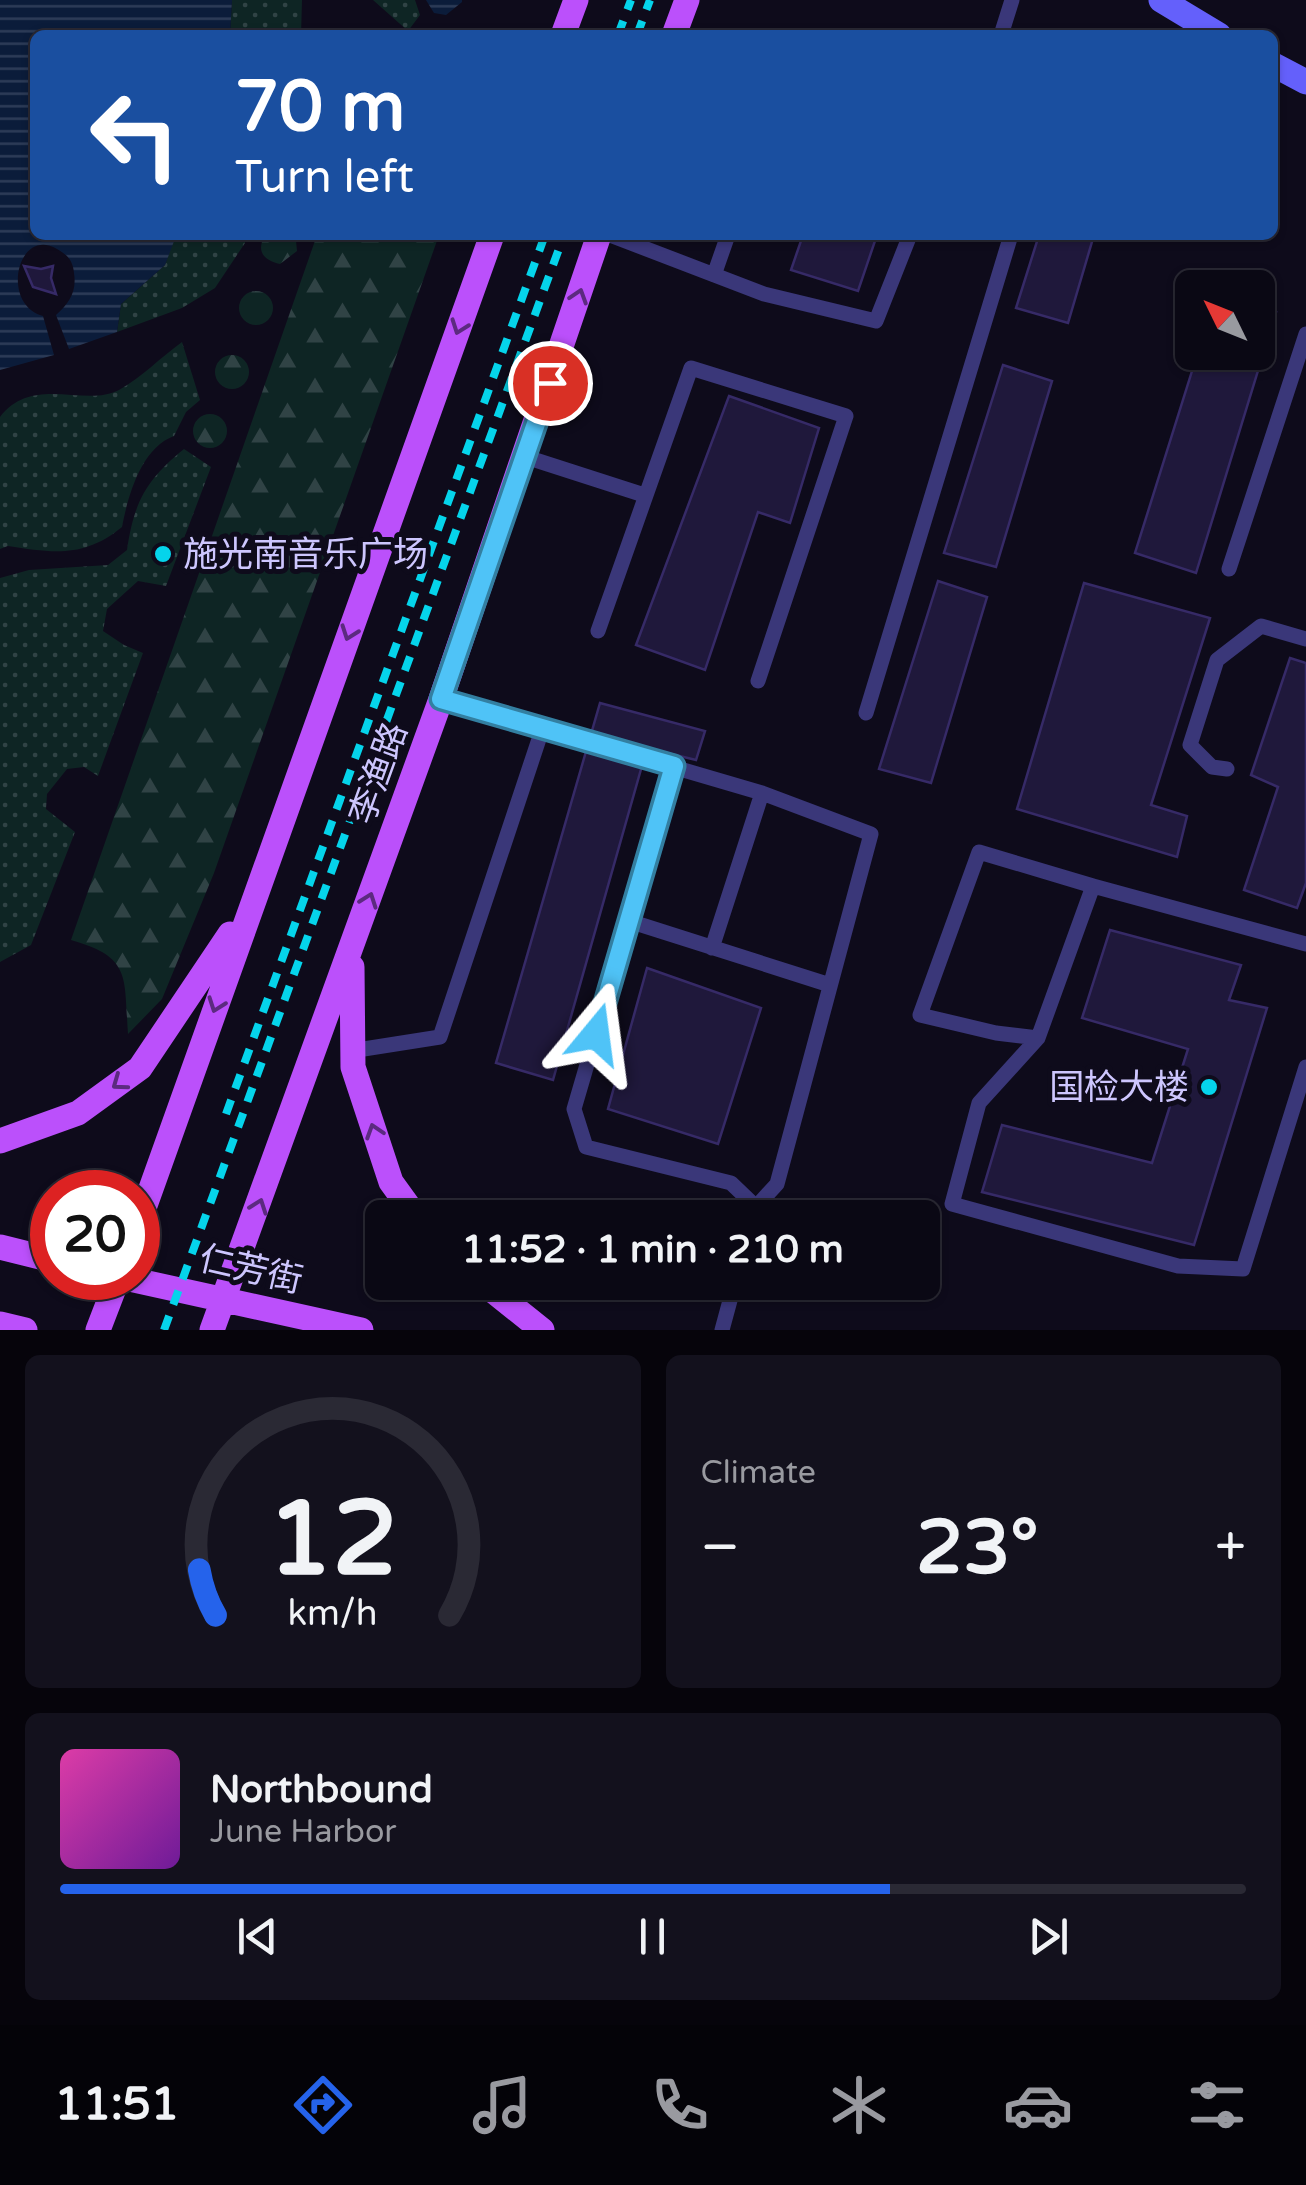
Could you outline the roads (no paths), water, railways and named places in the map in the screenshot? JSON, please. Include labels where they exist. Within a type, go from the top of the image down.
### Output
[{"type":"main road","points":[[566,30],[576,0]]},
{"type":"main road","points":[[676,30],[688,0]]},
{"type":"main road","points":[[157,1170],[490,240]]},
{"type":"main road","name":"李渔路","points":[[212,1330],[441,699],[596,240]]},
{"type":"main road","points":[[0,1142],[78,1113],[140,1068],[205,975],[256,892]]},
{"type":"main road","points":[[352,948],[351,1051],[390,1182],[403,1200]]},
{"type":"main road","points":[[0,1248],[30,1255]]},
{"type":"main road","name":"仁芳街","points":[[160,1286],[361,1330]]},
{"type":"main road","points":[[98,1330],[112,1300]]},
{"type":"main road","points":[[504,1300],[542,1330]]},
{"type":"main road","points":[[0,1324],[25,1330]]},
{"type":"street","points":[[1160,0],[1211,30]]},
{"type":"street","points":[[1278,67],[1306,82]]},
{"type":"lane","points":[[1003,30],[1012,0]]},
{"type":"lane","points":[[623,240],[764,294],[876,322],[908,240]]},
{"type":"lane","points":[[714,275],[726,240]]},
{"type":"lane","points":[[866,713],[1009,240]]},
{"type":"lane","points":[[1230,568],[1306,334]]},
{"type":"lane","points":[[598,631],[690,368],[846,416],[758,681]]},
{"type":"lane","points":[[526,457],[644,495]]},
{"type":"lane","points":[[1227,769],[1212,767],[1190,745],[1217,660],[1262,626],[1306,639]]},
{"type":"lane","points":[[441,699],[762,793],[872,834],[777,1184],[764,1200]]},
{"type":"lane","points":[[351,1051],[440,1037],[543,727]]},
{"type":"lane","points":[[674,766],[574,1110],[586,1147],[731,1183],[744,1200]]},
{"type":"lane","points":[[712,948],[762,793]]},
{"type":"lane","points":[[1038,1038],[996,1033],[920,1015],[978,852],[1306,944]]},
{"type":"lane","points":[[1093,886],[1038,1038],[979,1103],[952,1204],[1178,1266],[1243,1269],[1306,1067]]},
{"type":"lane","points":[[629,921],[830,985]]},
{"type":"lane","points":[[722,1330],[730,1300]]},
{"type":"water","points":[[0,0],[232,0],[230,30],[30,30],[30,240],[174,240],[165,265],[121,304],[117,332],[69,349],[56,315],[73,291],[72,265],[57,249],[43,245],[32,248],[24,257],[18,284],[21,298],[43,316],[54,355],[0,370]]},
{"type":"water","points":[[426,0],[462,2],[446,15],[434,13]]},
{"type":"railway","points":[[620,30],[631,0]]},
{"type":"railway","points":[[639,30],[650,0]]},
{"type":"railway","points":[[226,1114],[543,240]]},
{"type":"railway","points":[[164,1330],[562,240]]},
{"type":"place","name":"施光南音乐广场","points":[[163,554]]},
{"type":"place","name":"国检大楼","points":[[1209,1087]]}]
